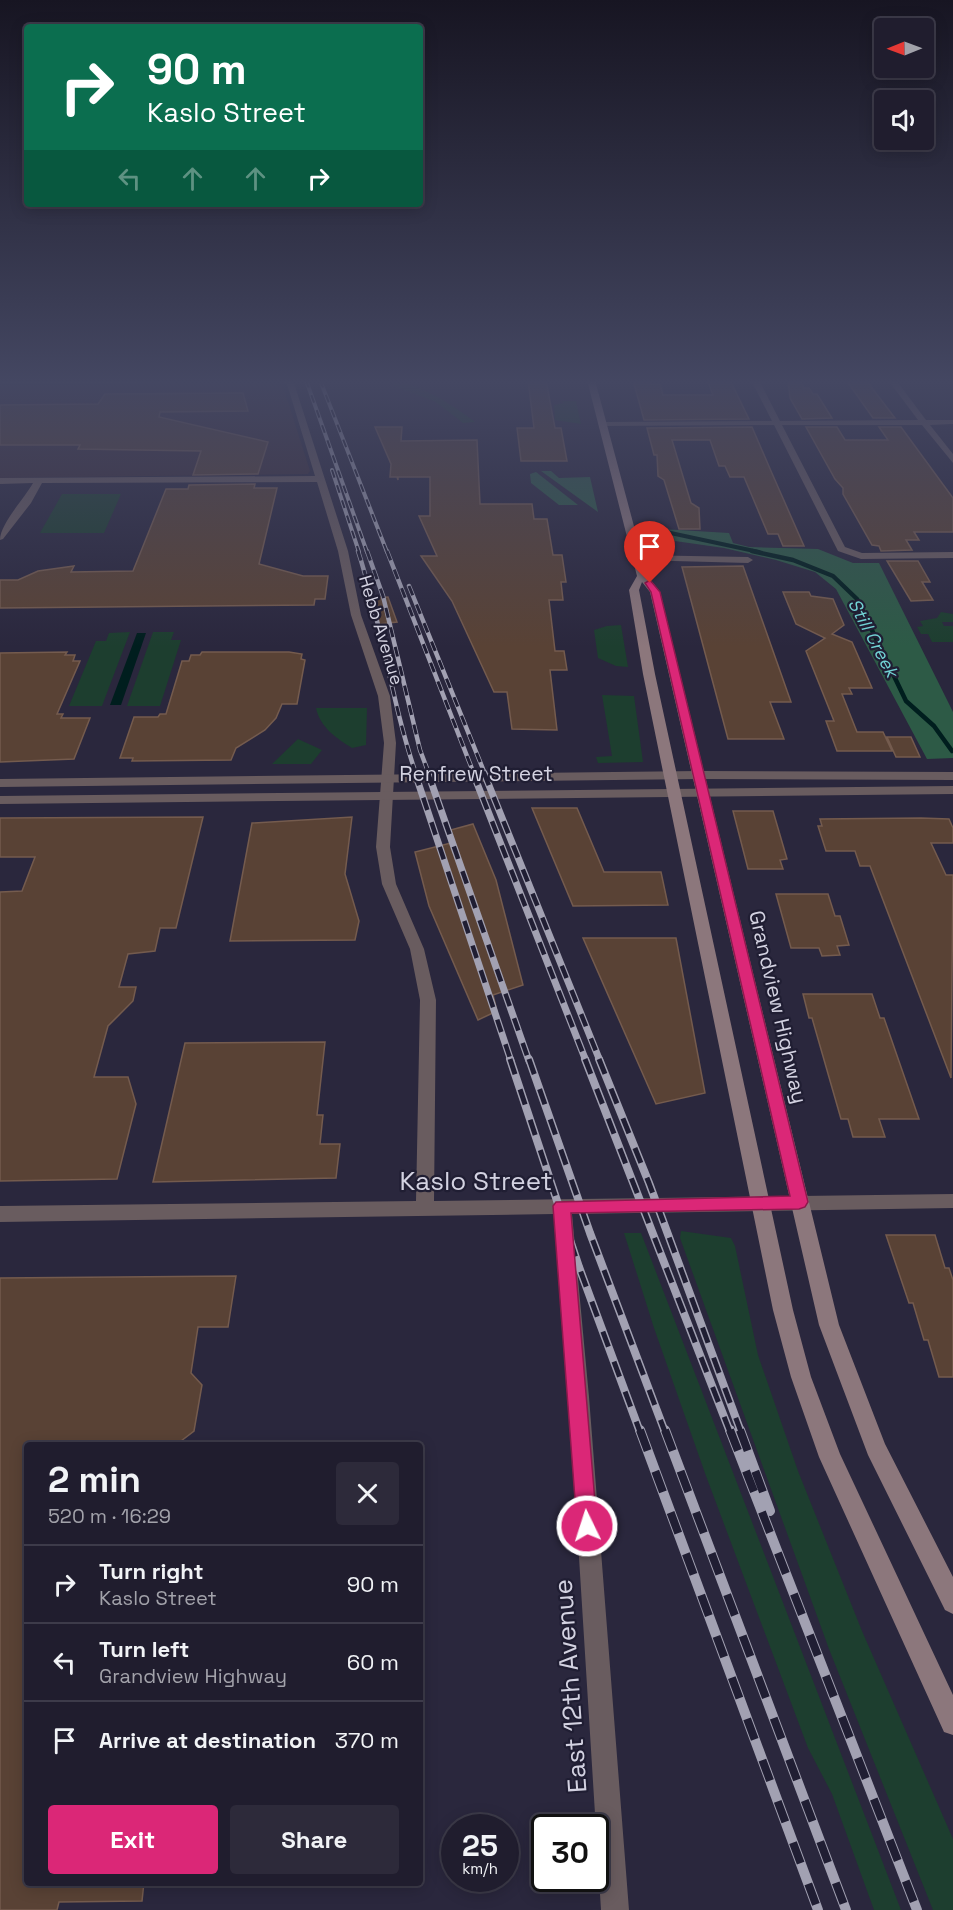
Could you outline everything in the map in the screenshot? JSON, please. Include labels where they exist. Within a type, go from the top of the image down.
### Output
[{"type":"main road","name":"Grandview Highway","points":[[614,469],[642,576],[655,592],[829,1325],[876,1448],[953,1602]]},
{"type":"main road","name":"Grandview Highway","points":[[642,576],[636,583],[636,602],[760,1203],[783,1310],[801,1377],[830,1457],[953,1723]]},
{"type":"street","name":"Hebb Avenue","points":[[316,469],[343,551],[356,615],[384,696],[390,744],[387,795]]},
{"type":"street","points":[[799,469],[839,547],[848,553],[867,556],[953,555]]},
{"type":"street","points":[[0,482],[319,479]]},
{"type":"street","points":[[0,537],[28,501],[39,481]]},
{"type":"street","points":[[637,557],[748,560]]},
{"type":"street","name":"Renfrew Street","points":[[0,783],[699,775],[953,776]]},
{"type":"street","name":"Renfrew Street","points":[[0,800],[953,790]]},
{"type":"street","points":[[387,795],[383,847],[389,884],[417,949],[428,1000],[425,1207]]},
{"type":"street","name":"Kaslo Street","points":[[0,1214],[953,1201]]},
{"type":"street","name":"East 12th Avenue","points":[[562,1206],[579,1397],[615,1910]]},
{"type":"shaded area","points":[[0,469],[309,469],[310,471],[308,474],[0,478]]},
{"type":"shaded area","points":[[62,494],[121,494],[104,533],[40,533]]},
{"type":"shaded area","points":[[941,612],[953,614],[953,622],[942,622],[944,626],[953,626],[953,642],[932,642],[928,634],[921,634],[917,627],[923,626],[920,621],[937,618]]},
{"type":"shaded area","points":[[621,625],[628,667],[616,666],[598,658],[594,630]]},
{"type":"shaded area","points":[[130,632],[102,706],[69,706],[96,641],[106,641],[109,633]]},
{"type":"shaded area","points":[[153,632],[174,632],[171,640],[181,640],[160,706],[127,706]]},
{"type":"shaded area","points":[[137,633],[146,633],[121,705],[110,705]]},
{"type":"shaded area","points":[[602,695],[634,696],[643,762],[598,763],[596,757],[612,756]]},
{"type":"shaded area","points":[[316,708],[367,708],[366,745],[352,748],[340,740],[321,721]]},
{"type":"shaded area","points":[[298,739],[322,750],[311,764],[272,764]]},
{"type":"shaded area","points":[[681,1231],[731,1238],[735,1246],[758,1355],[798,1471],[862,1631],[953,1839],[953,1910],[933,1910],[829,1649],[680,1238]]},
{"type":"shaded area","points":[[624,1233],[641,1233],[901,1910],[874,1910],[832,1794],[808,1748],[706,1476],[654,1328]]},
{"type":"green space","points":[[541,471],[551,471],[559,478],[590,477],[598,512]]},
{"type":"green space","points":[[536,472],[578,505],[559,505],[531,483],[530,474]]},
{"type":"green space","points":[[662,529],[729,533],[733,543],[749,547],[818,549],[853,563],[879,563],[953,712],[953,758],[927,759],[836,589],[815,572],[724,548],[661,539]]},
{"type":"building","points":[[195,469],[260,469],[258,474],[193,475]]},
{"type":"building","points":[[391,469],[478,469],[480,504],[532,504],[534,519],[547,519],[553,555],[562,555],[566,582],[561,582],[563,600],[549,600],[555,651],[564,651],[567,670],[550,670],[557,730],[512,729],[507,692],[494,692],[452,601],[421,556],[437,556],[419,516],[430,516],[430,477],[398,477],[398,480],[397,477],[390,477]]},
{"type":"building","points":[[658,469],[681,469],[691,503],[699,508],[700,529],[679,529],[664,480],[658,476]]},
{"type":"building","points":[[726,469],[770,469],[804,546],[783,546],[778,534],[768,534],[744,477],[730,477]]},
{"type":"building","points":[[829,469],[932,469],[953,498],[953,532],[914,532],[919,540],[906,540],[912,550],[881,551],[879,546],[872,545],[843,494],[843,488]]},
{"type":"building","points":[[255,484],[254,488],[277,488],[259,564],[303,576],[328,576],[325,599],[315,599],[314,605],[0,608],[0,580],[18,580],[38,571],[74,566],[71,572],[133,571],[166,489],[188,489],[189,485]]},
{"type":"building","points":[[887,561],[918,561],[930,582],[922,582],[933,600],[911,601]]},
{"type":"building","points":[[743,566],[791,702],[770,702],[784,739],[728,739],[682,567]]},
{"type":"building","points":[[783,592],[809,592],[811,596],[833,599],[844,625],[832,634],[852,642],[872,688],[849,688],[852,694],[842,694],[857,732],[883,732],[892,751],[837,751],[826,721],[834,721],[806,651],[825,638],[796,624]]},
{"type":"building","points":[[388,597],[397,622],[379,624],[371,598]]},
{"type":"building","points":[[67,652],[65,655],[75,655],[73,661],[80,661],[57,714],[63,714],[61,718],[90,718],[74,759],[0,762],[0,653]]},
{"type":"building","points":[[202,652],[302,654],[301,659],[305,660],[297,704],[282,704],[276,718],[265,730],[236,748],[231,760],[132,761],[133,758],[120,758],[134,717],[158,717],[160,714],[166,714],[182,661],[189,661],[191,655],[200,655]]},
{"type":"building","points":[[887,737],[911,737],[920,757],[896,757]]},
{"type":"building","points":[[532,808],[577,808],[604,872],[661,872],[668,905],[573,906]]},
{"type":"building","points":[[733,811],[773,811],[787,859],[780,860],[783,869],[748,869]]},
{"type":"building","points":[[203,817],[176,928],[160,928],[155,951],[128,954],[119,987],[136,987],[133,1001],[108,1026],[94,1077],[128,1077],[136,1104],[117,1179],[0,1181],[0,892],[22,891],[35,857],[0,857],[0,818]]},
{"type":"building","points":[[352,817],[345,874],[359,921],[355,940],[230,941],[252,823]]},
{"type":"building","points":[[820,819],[949,819],[953,828],[953,843],[931,843],[946,875],[953,875],[951,1078],[870,866],[860,866],[855,851],[826,851],[818,826],[822,826]]},
{"type":"building","points":[[473,824],[496,880],[523,985],[493,995],[497,1011],[478,1020],[429,906],[415,852],[451,843],[447,831]]},
{"type":"building","points":[[776,894],[828,894],[835,916],[840,916],[849,945],[837,946],[840,955],[822,956],[819,948],[791,948]]},
{"type":"building","points":[[583,938],[676,938],[705,1093],[656,1104]]},
{"type":"building","points":[[803,994],[872,994],[880,1018],[884,1018],[919,1119],[879,1119],[885,1137],[853,1137],[848,1119],[841,1119]]},
{"type":"building","points":[[325,1042],[317,1115],[323,1115],[320,1144],[340,1144],[336,1178],[153,1182],[185,1043]]},
{"type":"building","points":[[886,1235],[935,1235],[945,1268],[949,1268],[953,1280],[953,1377],[939,1377],[928,1340],[924,1340],[913,1303],[909,1303]]},
{"type":"building","points":[[236,1276],[228,1327],[198,1327],[191,1373],[202,1385],[194,1431],[180,1442],[24,1442],[24,1886],[144,1886],[142,1901],[59,1902],[57,1910],[0,1910],[0,1278]]},
{"type":"waterway","name":"Still Creek","points":[[666,532],[759,552]]},
{"type":"waterway","name":"Still Creek","points":[[752,551],[793,560],[833,576],[857,599],[906,701],[934,726],[952,751]]},
{"type":"railway","points":[[338,469],[367,552]]},
{"type":"railway","points":[[355,469],[387,552]]},
{"type":"railway","points":[[332,470],[359,552]]},
{"type":"railway","points":[[358,551],[416,774]]},
{"type":"railway","points":[[367,551],[383,596],[420,750],[429,774]]},
{"type":"railway","points":[[387,551],[474,774]]},
{"type":"railway","points":[[409,586],[485,774]]},
{"type":"railway","points":[[415,773],[511,1061]]},
{"type":"railway","points":[[428,773],[529,1061]]},
{"type":"railway","points":[[473,773],[586,1061]]},
{"type":"railway","points":[[484,773],[600,1061]]},
{"type":"railway","points":[[510,1059],[579,1267],[640,1432]]},
{"type":"railway","points":[[529,1059],[590,1233],[665,1432]]},
{"type":"railway","points":[[585,1059],[730,1432]]},
{"type":"railway","points":[[599,1059],[649,1183],[741,1432]]},
{"type":"railway","points":[[640,1430],[818,1910]]},
{"type":"railway","points":[[665,1430],[846,1910]]},
{"type":"railway","points":[[730,1430],[917,1910]]},
{"type":"railway","points":[[740,1430],[770,1511]]},
{"type":"route","points":[[587,1526],[577,1374],[562,1206],[799,1202],[696,762],[655,592],[650,583]]}]
